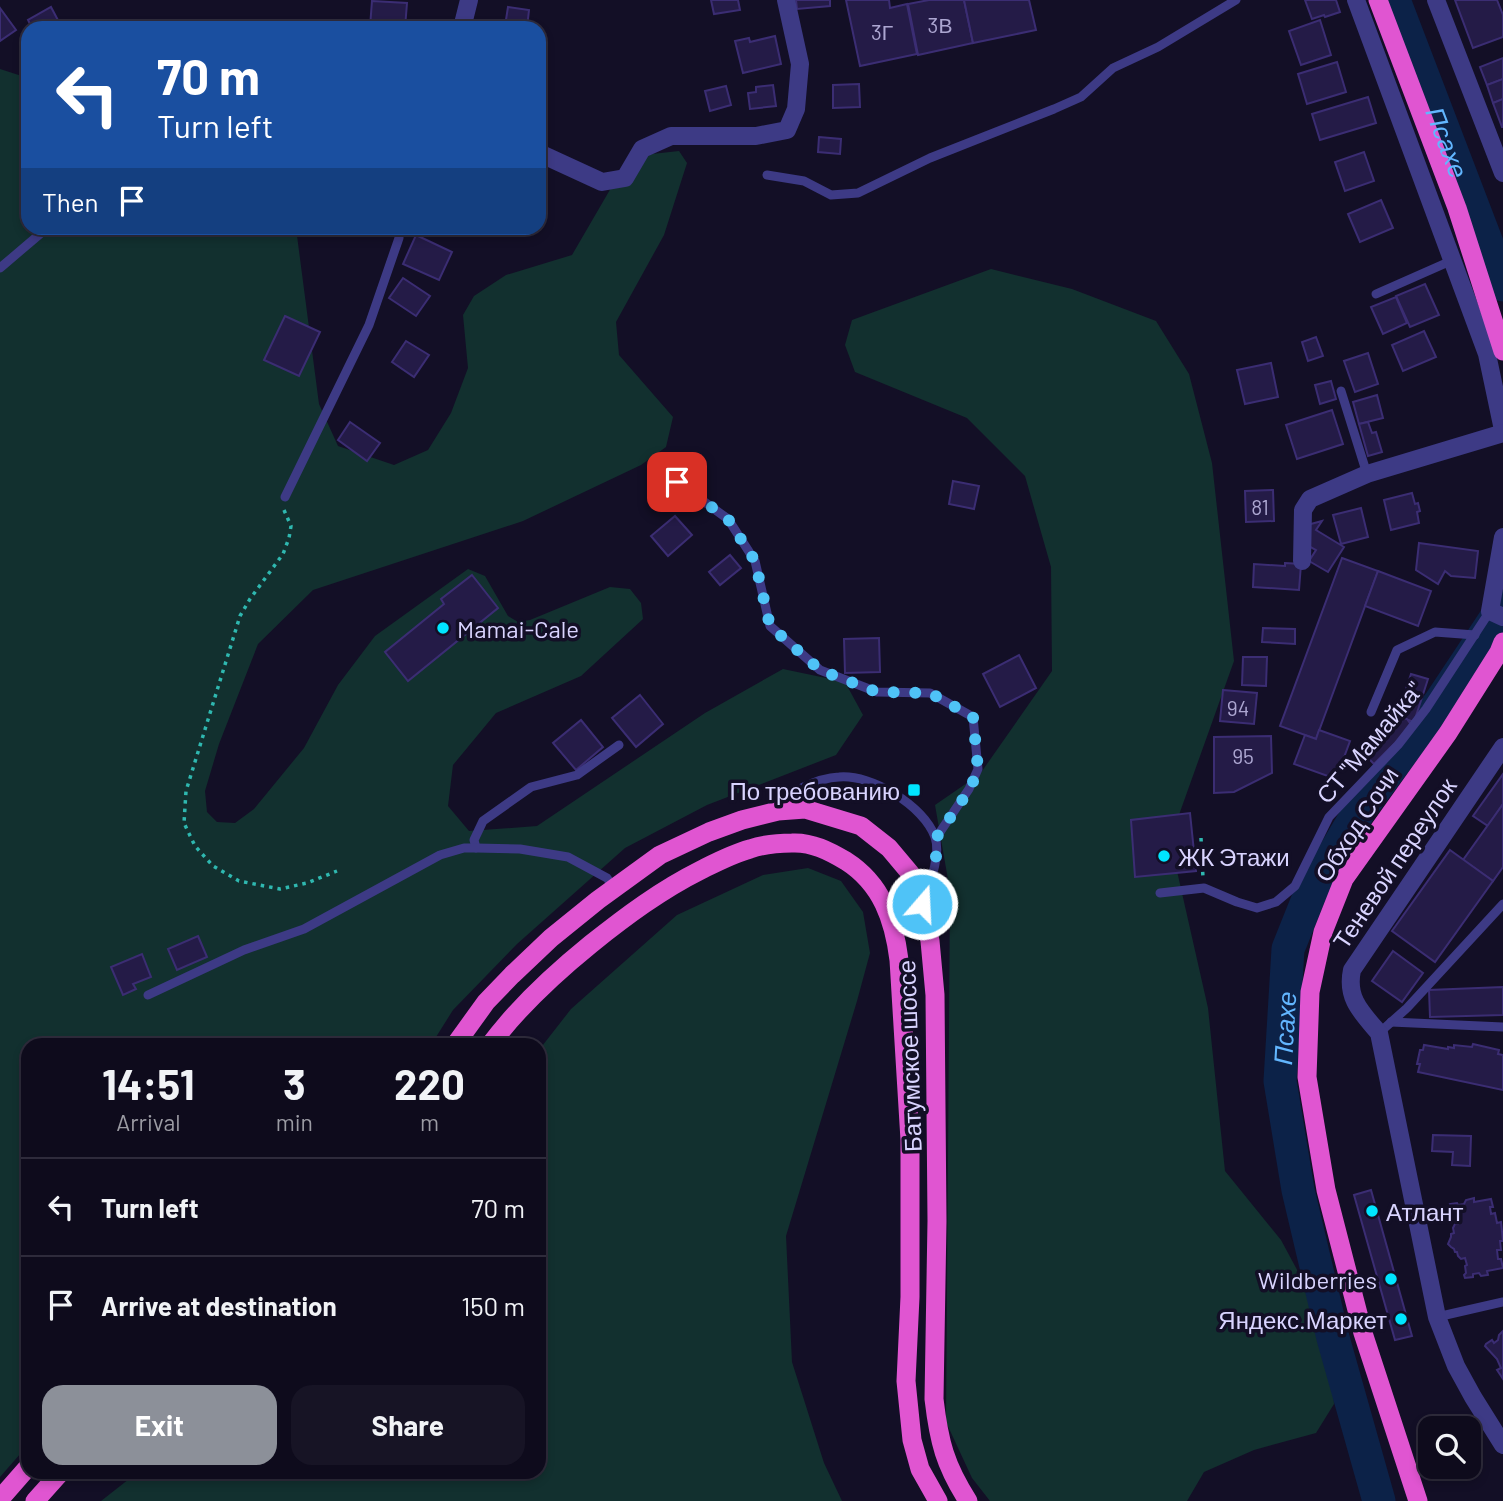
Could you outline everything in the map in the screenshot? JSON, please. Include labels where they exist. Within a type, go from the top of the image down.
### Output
[{"type":"highway","points":[[1378,0],[1457,208],[1503,351]]},
{"type":"highway","name":"Обход Сочи","points":[[1416,1495],[1363,1333],[1326,1191],[1307,1077],[1310,992],[1323,932],[1344,879],[1448,733],[1503,642]]},
{"type":"highway","name":"Батумское шоссе","points":[[460,1038],[486,1002],[551,938],[660,855],[709,832],[778,811],[805,809],[861,826],[889,848],[910,873],[922,904],[930,941],[935,995],[937,1221],[934,1399],[937,1428],[945,1459],[968,1501]]},
{"type":"highway","name":"Батумское шоссе","points":[[495,1038],[511,1017],[556,973],[621,920],[672,885],[727,857],[752,848],[793,843],[830,851],[855,867],[875,889],[890,914],[899,960],[910,1140],[910,1297],[906,1381],[912,1440],[920,1469],[939,1501]]},
{"type":"highway","points":[[0,1499],[21,1475]]},
{"type":"highway","points":[[35,1501],[55,1479]]},
{"type":"street","points":[[464,21],[469,0]]},
{"type":"street","points":[[546,156],[601,183],[625,178],[642,149],[671,136],[756,136],[787,130],[796,109],[800,64],[786,0]]},
{"type":"street","points":[[1302,561],[1303,510],[1310,499],[1367,474],[1503,431],[1487,354],[1356,0]]},
{"type":"street","points":[[1437,0],[1503,173]]},
{"type":"street","points":[[1497,614],[1503,537]]},
{"type":"street","name":"Теневой переулок","points":[[1503,747],[1352,970],[1349,984],[1357,1005],[1385,1028],[1437,1317],[1456,1366],[1503,1445]]},
{"type":"lane","points":[[767,175],[804,181],[831,195],[858,193],[930,158],[1081,97],[1113,68],[1158,47],[1236,0]]},
{"type":"lane","points":[[0,268],[39,235]]},
{"type":"lane","points":[[285,497],[369,325],[399,235]]},
{"type":"lane","points":[[1376,294],[1453,260]]},
{"type":"lane","points":[[1341,391],[1367,474]]},
{"type":"lane","points":[[677,482],[728,519],[755,561],[770,626],[820,670],[877,692],[930,693],[973,717],[978,769],[970,789],[936,838]]},
{"type":"lane","name":"СТ \"Мамайка\"","points":[[1160,893],[1204,888],[1257,908],[1276,902],[1295,886],[1329,817],[1398,745],[1426,709],[1475,635],[1497,614]]},
{"type":"lane","points":[[1371,712],[1397,650],[1435,632],[1475,635]]},
{"type":"lane","points":[[476,848],[474,840],[483,821],[531,787],[577,775],[619,744]]},
{"type":"lane","points":[[759,816],[815,782],[840,776],[881,786],[912,807],[925,820],[936,838],[936,859],[922,904]]},
{"type":"lane","points":[[148,995],[244,950],[304,929],[440,855],[464,848],[520,849],[568,857],[607,878],[614,888]]},
{"type":"lane","points":[[1385,1028],[1407,1008],[1503,904]]},
{"type":"lane","points":[[1385,1028],[1503,1027]]},
{"type":"lane","points":[[1437,1317],[1503,1302]]},
{"type":"path","points":[[285,497],[284,511],[290,526],[289,538],[284,554],[240,616],[186,790],[184,823],[195,846],[213,866],[239,881],[280,889],[307,883],[337,871]]},
{"type":"path","points":[[1200,838],[1204,888]]},
{"type":"green space","points":[[0,69],[21,76],[21,235],[297,235],[319,404],[338,446],[394,465],[428,450],[451,413],[468,368],[463,315],[474,296],[506,275],[572,255],[622,169],[652,154],[679,151],[687,163],[664,235],[616,322],[619,355],[673,417],[666,447],[641,465],[523,521],[313,590],[258,644],[219,744],[205,791],[207,812],[217,822],[235,823],[254,809],[304,748],[338,685],[375,636],[468,569],[485,576],[508,616],[518,622],[530,620],[610,587],[630,589],[641,603],[643,619],[581,676],[496,713],[453,765],[448,806],[469,831],[537,826],[705,713],[783,669],[845,682],[863,715],[836,755],[707,805],[625,848],[517,944],[453,1010],[435,1038],[21,1038],[21,1453],[0,1477]]},
{"type":"green space","points":[[991,269],[1072,289],[1156,321],[1189,374],[1212,463],[1234,661],[1170,840],[1208,1008],[1225,1171],[1281,1240],[1330,1331],[1334,1404],[1316,1433],[1254,1450],[1204,1472],[1187,1501],[990,1501],[972,1478],[946,1422],[950,891],[935,805],[980,774],[1052,671],[1051,567],[1025,476],[967,418],[855,372],[845,345],[852,320]]},
{"type":"green space","points":[[808,868],[841,881],[863,912],[870,953],[786,1236],[792,1362],[824,1463],[842,1501],[101,1501],[129,1479],[546,1479],[546,1041],[571,1009],[677,915],[763,875]]},
{"type":"building","points":[[711,0],[738,0],[740,10],[714,14]]},
{"type":"building","points":[[796,0],[830,0],[830,6],[797,9]]},
{"type":"building","points":[[846,0],[889,0],[890,8],[907,4],[917,54],[860,66]]},
{"type":"building","points":[[929,0],[964,0],[973,43],[918,55],[908,4]]},
{"type":"building","points":[[964,0],[1029,0],[1036,30],[973,43]]},
{"type":"building","points":[[1305,0],[1336,0],[1340,12],[1312,19]]},
{"type":"building","points":[[1455,0],[1497,0],[1503,15],[1503,37],[1473,48]]},
{"type":"building","points":[[372,1],[407,3],[406,21],[370,21]]},
{"type":"building","points":[[51,7],[58,21],[28,21]]},
{"type":"building","points":[[508,7],[529,10],[528,21],[506,21]]},
{"type":"building","points":[[0,8],[16,30],[0,41]]},
{"type":"building","points":[[1320,20],[1331,55],[1301,65],[1289,31]]},
{"type":"building","points":[[775,36],[781,64],[743,73],[735,41],[749,38],[750,42]]},
{"type":"building","points":[[1503,58],[1503,79],[1487,85],[1480,67]]},
{"type":"building","points":[[1337,62],[1346,92],[1307,104],[1298,74]]},
{"type":"building","points":[[1503,79],[1503,99],[1493,103],[1487,85]]},
{"type":"building","points":[[859,84],[860,107],[833,108],[833,85]]},
{"type":"building","points":[[773,85],[776,106],[750,109],[748,93],[756,92],[756,87]]},
{"type":"building","points":[[726,86],[731,105],[710,111],[705,91]]},
{"type":"building","points":[[1368,97],[1376,123],[1320,140],[1312,114]]},
{"type":"building","points":[[1503,99],[1503,127],[1502,127],[1493,103]]},
{"type":"building","points":[[819,137],[841,139],[840,154],[818,152]]},
{"type":"building","points":[[1364,152],[1374,181],[1345,191],[1335,162]]},
{"type":"building","points":[[1381,200],[1393,228],[1360,242],[1348,214]]},
{"type":"building","points":[[416,235],[452,252],[439,280],[403,264]]},
{"type":"building","points":[[403,278],[430,296],[416,316],[389,298]]},
{"type":"building","points":[[1425,284],[1439,315],[1410,327],[1396,296]]},
{"type":"building","points":[[1396,297],[1407,323],[1383,334],[1371,307]]},
{"type":"building","points":[[285,316],[320,332],[299,376],[264,360]]},
{"type":"building","points":[[1424,331],[1436,357],[1403,371],[1392,345]]},
{"type":"building","points":[[1316,337],[1323,356],[1308,361],[1302,342]]},
{"type":"building","points":[[406,341],[429,355],[414,377],[392,362]]},
{"type":"building","points":[[1368,353],[1378,384],[1355,392],[1344,361]]},
{"type":"building","points":[[1271,363],[1278,397],[1245,404],[1237,370]]},
{"type":"building","points":[[1331,381],[1336,399],[1320,404],[1315,385]]},
{"type":"building","points":[[1377,395],[1383,418],[1359,424],[1353,402]]},
{"type":"building","points":[[1332,410],[1343,444],[1297,459],[1286,425]]},
{"type":"building","points":[[350,422],[380,443],[367,461],[338,440]]},
{"type":"building","points":[[1368,422],[1372,433],[1376,432],[1382,452],[1368,456],[1359,424]]},
{"type":"building","points":[[953,481],[979,486],[974,509],[949,504]]},
{"type":"building","points":[[1273,490],[1274,521],[1246,522],[1245,491]]},
{"type":"building","points":[[1412,493],[1420,511],[1417,512],[1419,523],[1391,530],[1384,500]]},
{"type":"building","points":[[1361,508],[1368,537],[1341,544],[1333,515]]},
{"type":"building","points":[[675,516],[692,535],[668,556],[651,536]]},
{"type":"building","points":[[1322,521],[1316,530],[1344,547],[1328,572],[1309,561],[1316,550],[1305,544],[1307,525]]},
{"type":"building","points":[[1419,543],[1478,551],[1475,578],[1451,576],[1445,571],[1438,584],[1416,570]]},
{"type":"building","points":[[730,555],[741,568],[720,585],[709,572]]},
{"type":"building","points":[[1342,558],[1378,571],[1316,739],[1280,726]]},
{"type":"building","points":[[1285,563],[1301,564],[1299,590],[1253,587],[1254,564],[1285,566]]},
{"type":"building","points":[[1378,571],[1431,591],[1418,626],[1365,606]]},
{"type":"building","points":[[472,575],[498,608],[408,681],[385,652],[444,604],[441,599]]},
{"type":"building","points":[[1263,628],[1295,629],[1295,644],[1262,642]]},
{"type":"building","points":[[879,638],[880,672],[845,673],[844,639]]},
{"type":"building","points":[[1019,655],[1036,688],[1000,707],[983,674]]},
{"type":"building","points":[[1243,657],[1267,657],[1266,686],[1242,685]]},
{"type":"building","points":[[1411,674],[1428,679],[1414,722],[1397,716]]},
{"type":"building","points":[[1223,690],[1257,693],[1254,724],[1220,721]]},
{"type":"building","points":[[640,695],[663,724],[636,747],[612,718]]},
{"type":"building","points":[[1397,716],[1407,719],[1412,726],[1374,764],[1362,752]]},
{"type":"building","points":[[581,720],[603,747],[576,770],[553,743]]},
{"type":"building","points":[[1319,730],[1350,741],[1336,779],[1294,764],[1305,735],[1316,739]]},
{"type":"building","points":[[1271,736],[1272,773],[1234,792],[1214,793],[1214,737]]},
{"type":"building","points":[[1503,774],[1503,804],[1488,826],[1473,816]]},
{"type":"building","points":[[1503,804],[1503,867],[1493,881],[1463,860]]},
{"type":"building","name":"ЖК Этажи","points":[[1190,813],[1196,871],[1135,877],[1131,820]]},
{"type":"building","points":[[1450,850],[1493,881],[1435,962],[1392,931]]},
{"type":"building","points":[[198,936],[207,957],[177,970],[168,949]]},
{"type":"building","points":[[1393,951],[1423,973],[1402,1002],[1372,981]]},
{"type":"building","points":[[142,954],[151,977],[133,984],[136,989],[123,995],[111,967]]},
{"type":"building","points":[[1503,987],[1503,1015],[1430,1017],[1429,990]]},
{"type":"building","points":[[1473,1044],[1499,1050],[1498,1054],[1503,1055],[1503,1090],[1418,1072],[1420,1050],[1423,1050],[1424,1045],[1448,1049],[1454,1048],[1454,1045],[1472,1047]]},
{"type":"building","points":[[1433,1135],[1471,1136],[1470,1166],[1452,1165],[1453,1152],[1432,1151]]},
{"type":"building","points":[[1371,1190],[1412,1336],[1395,1340],[1354,1195]]},
{"type":"building","points":[[1474,1198],[1474,1202],[1491,1199],[1491,1214],[1495,1213],[1497,1223],[1501,1222],[1503,1241],[1500,1241],[1501,1250],[1497,1250],[1503,1268],[1487,1271],[1488,1275],[1481,1276],[1479,1273],[1465,1278],[1465,1258],[1461,1259],[1448,1244],[1455,1224],[1458,1224],[1450,1204],[1464,1204],[1466,1200]]},
{"type":"building","points":[[1503,1331],[1503,1379],[1497,1370],[1501,1368],[1497,1359],[1485,1346],[1492,1340],[1494,1343],[1498,1340]]},
{"type":"waterway","name":"Псахе","points":[[1394,0],[1503,285]]},
{"type":"waterway","name":"Псахе","points":[[1379,1501],[1333,1338],[1298,1190],[1280,1081],[1288,949],[1310,894],[1361,808],[1440,702],[1503,607]]},
{"type":"place","name":"Mamai-Cale","points":[[443,628]]},
{"type":"place","name":"По требованию","points":[[914,790]]},
{"type":"place","name":"ЖК Этажи","points":[[1164,856]]},
{"type":"place","name":"Атлант","points":[[1372,1211]]},
{"type":"place","name":"Wildberries","points":[[1391,1279]]},
{"type":"place","name":"Яндекс.Маркет","points":[[1401,1319]]},
{"type":"route","points":[[677,482],[728,519],[755,561],[770,626],[820,670],[877,692],[930,693],[973,717],[978,769],[970,789],[936,838],[936,859],[922,904]]}]
